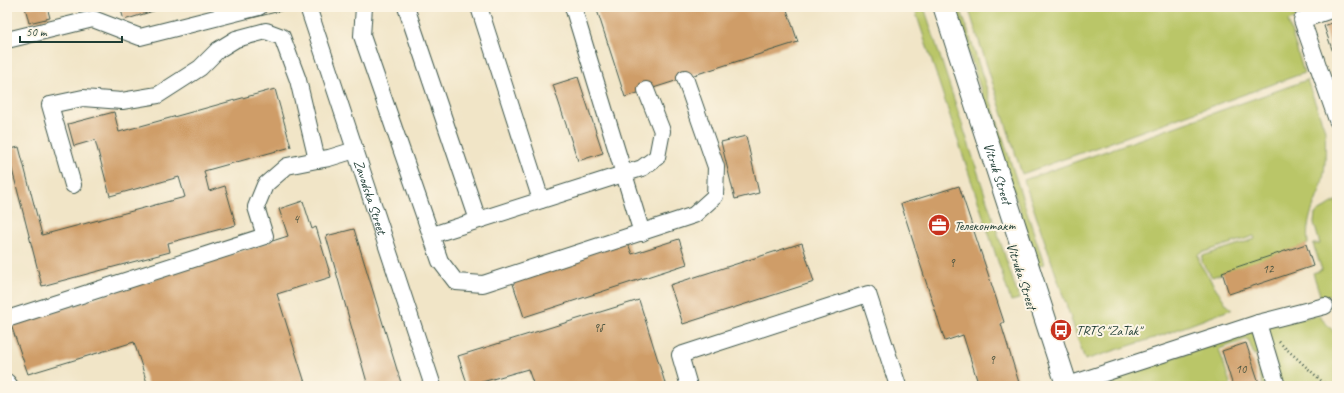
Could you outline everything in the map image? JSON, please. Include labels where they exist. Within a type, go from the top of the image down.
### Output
[{"type":"main road","name":"Vitruka Street","points":[[935,7],[1057,386]]},
{"type":"main road","name":"Vitruk Street","points":[[944,7],[1066,386]]},
{"type":"street","points":[[7,40],[93,13],[140,37],[259,7]]},
{"type":"street","name":"Zavodska Street","points":[[308,7],[433,386]]},
{"type":"street","points":[[353,7],[440,261],[456,282],[483,284],[694,215],[715,196],[716,167],[685,78]]},
{"type":"street","points":[[362,36],[364,7]]},
{"type":"street","points":[[406,7],[478,220]]},
{"type":"street","points":[[479,7],[541,200]]},
{"type":"street","points":[[573,7],[642,232]]},
{"type":"street","points":[[1337,8],[1302,20],[1337,120]]},
{"type":"street","points":[[72,185],[50,105],[83,98],[122,101],[158,96],[200,68],[218,50],[230,42],[266,31],[282,37],[298,80],[317,160]]},
{"type":"street","points":[[432,235],[642,168],[657,157],[662,131],[646,90]]},
{"type":"street","points":[[7,319],[265,236],[256,208],[265,185],[287,166],[329,158],[355,150]]},
{"type":"street","points":[[689,386],[680,354],[868,294],[898,386]]},
{"type":"street","points":[[1066,386],[1258,323],[1325,306]]},
{"type":"street","points":[[1258,323],[1277,386]]},
{"type":"street","points":[[7,382],[10,386]]},
{"type":"path","points":[[1258,323],[1327,386]]},
{"type":"green space","points":[[914,7],[924,7],[1019,299],[1011,301]]},
{"type":"green space","points":[[954,7],[960,7],[1044,264],[1038,266]]},
{"type":"green space","points":[[968,7],[1332,7],[1288,21],[1304,73],[1022,174]]},
{"type":"green space","points":[[1307,80],[1325,130],[1326,143],[1324,174],[1309,221],[1307,236],[1308,244],[1212,277],[1202,263],[1202,256],[1255,239],[1254,236],[1201,253],[1198,255],[1200,264],[1227,305],[1232,309],[1160,336],[1085,360],[1024,180]]},
{"type":"green space","points":[[1337,200],[1337,299],[1332,295],[1321,298],[1313,273],[1322,270],[1313,244],[1320,244],[1314,223],[1315,214]]},
{"type":"green space","points":[[1318,315],[1337,335],[1337,386],[1282,386],[1267,334],[1270,326]]},
{"type":"green space","points":[[1252,331],[1262,353],[1254,355],[1248,339],[1219,349],[1231,386],[1090,386]]},
{"type":"green space","points":[[1264,359],[1272,386],[1263,386],[1256,362]]},
{"type":"building","points":[[25,7],[47,7],[50,18],[29,23]]},
{"type":"building","points":[[132,7],[161,7],[160,9],[124,20],[121,10]]},
{"type":"building","points":[[244,7],[283,7],[284,10],[248,19]]},
{"type":"building","points":[[596,7],[786,7],[798,42],[625,97]]},
{"type":"building","points":[[1337,21],[1337,64],[1324,26]]},
{"type":"building","points":[[578,77],[603,153],[578,161],[553,85]]},
{"type":"building","points":[[275,89],[291,147],[204,171],[209,191],[225,186],[236,225],[168,243],[170,252],[42,286],[7,150],[19,147],[42,235],[185,197],[179,177],[110,196],[95,140],[74,146],[68,124],[114,112],[119,132]]},
{"type":"building","points":[[746,136],[759,193],[735,199],[721,142]]},
{"type":"building","points":[[959,186],[1004,322],[1001,324],[1020,386],[979,386],[963,335],[945,341],[901,204]]},
{"type":"building","points":[[303,201],[312,229],[316,227],[331,277],[277,294],[306,386],[148,386],[134,342],[28,374],[11,325],[288,236],[279,209]]},
{"type":"building","points":[[354,229],[402,386],[368,386],[326,236]]},
{"type":"building","points":[[679,239],[687,264],[524,317],[511,278],[627,241],[632,254]]},
{"type":"building","points":[[802,243],[814,282],[683,324],[670,285]]},
{"type":"building","points":[[1306,244],[1313,266],[1229,294],[1222,272]]},
{"type":"building","points":[[639,300],[666,386],[534,386],[528,369],[468,386],[458,356]]},
{"type":"building","points":[[1246,343],[1260,386],[1233,386],[1222,351]]},
{"type":"place","name":"Телеконтакт","points":[[939,225]]},
{"type":"place","name":"TRTS \"ZaTak\"","points":[[1061,330]]}]
